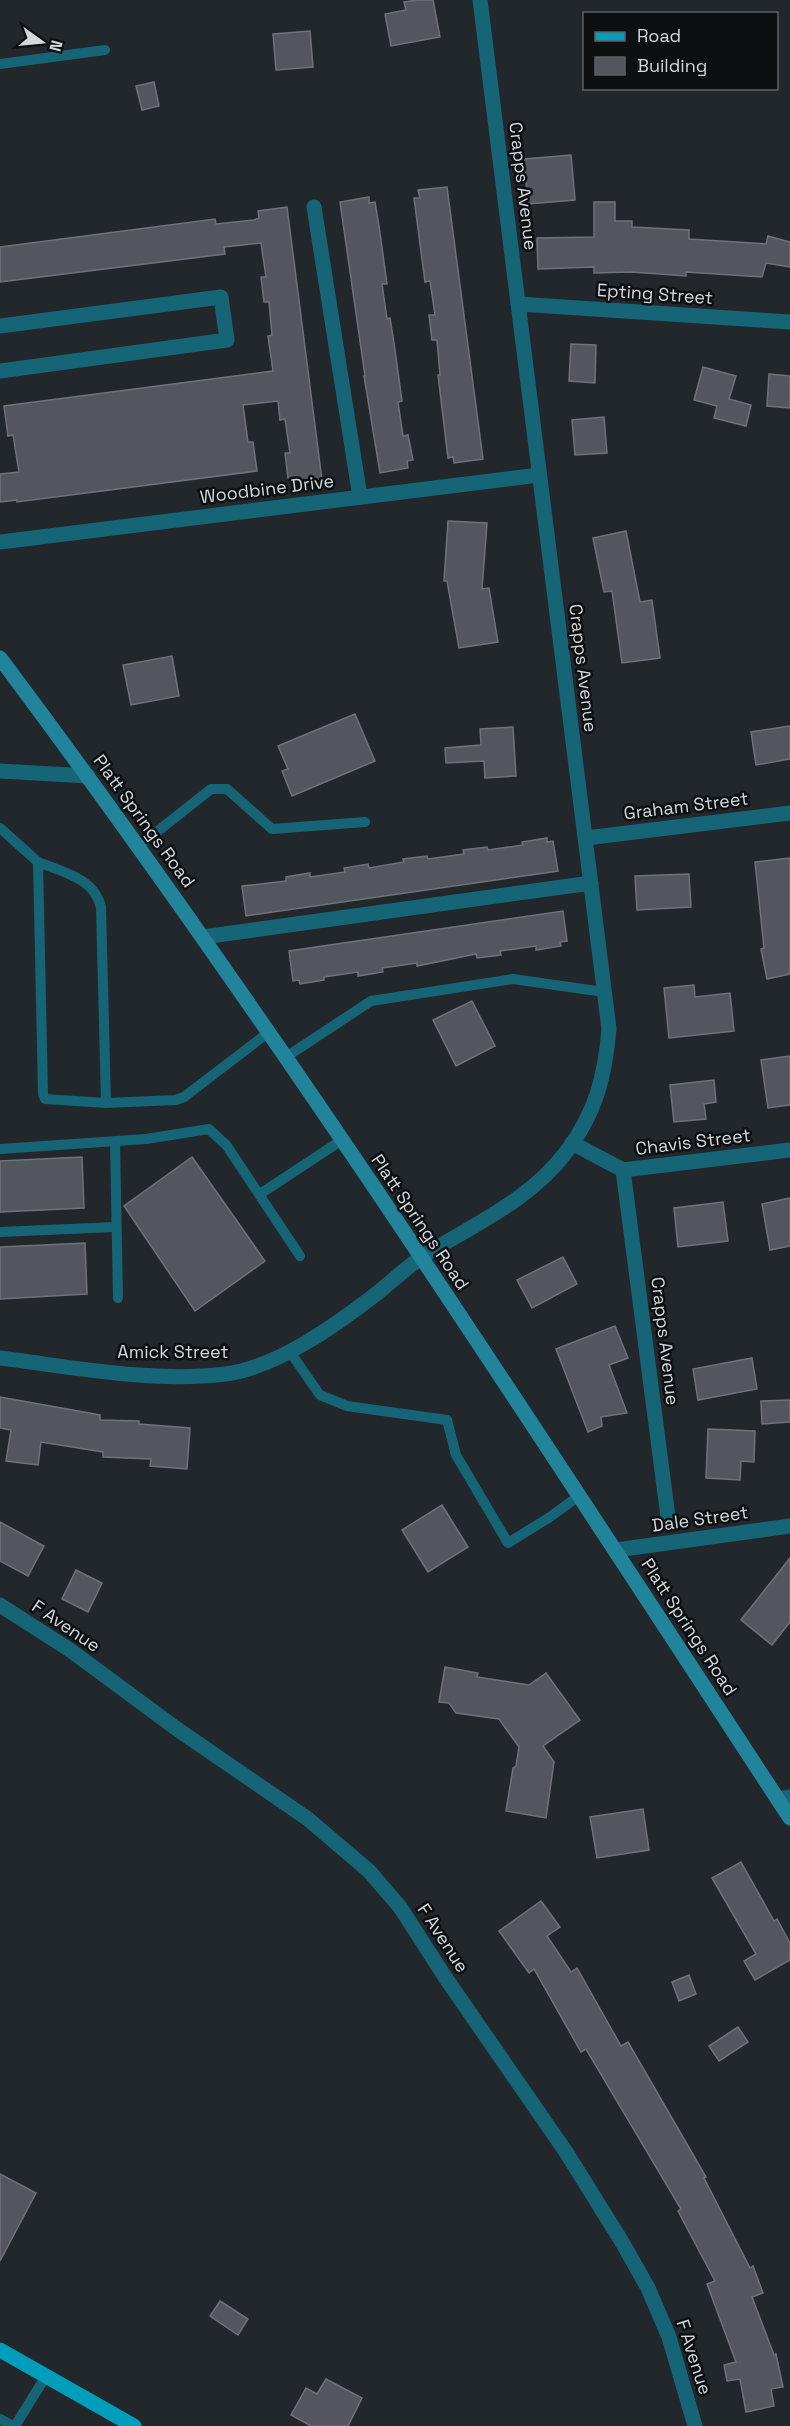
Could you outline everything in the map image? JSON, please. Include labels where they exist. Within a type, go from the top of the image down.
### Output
[{"type":"main road","name":"Platt Springs Road","points":[[0,658],[139,846],[269,1032],[784,1798],[790,1818]]},
{"type":"main road","points":[[0,2350],[134,2426]]},
{"type":"street","name":"Crapps Avenue","points":[[420,1258],[504,1210],[547,1174],[572,1143],[601,1088],[609,1029],[480,0]]},
{"type":"street","points":[[314,207],[360,497]]},
{"type":"street","points":[[0,326],[221,297],[227,340],[0,371]]},
{"type":"street","name":"Epting Street","points":[[518,304],[790,322]]},
{"type":"street","name":"Woodbine Drive","points":[[0,542],[539,475]]},
{"type":"street","points":[[0,771],[88,776]]},
{"type":"street","name":"Graham Street","points":[[586,838],[790,813]]},
{"type":"street","points":[[203,937],[591,883]]},
{"type":"street","name":"Chavis Street","points":[[572,1143],[623,1170],[790,1150]]},
{"type":"street","name":"Crapps Avenue","points":[[623,1170],[668,1517]]},
{"type":"street","name":"Amick Street","points":[[0,1358],[136,1375],[226,1374],[244,1370],[263,1365],[290,1352],[362,1304],[420,1258]]},
{"type":"street","name":"Dale Street","points":[[616,1550],[790,1526]]},
{"type":"street","name":"F Avenue","points":[[0,1605],[70,1650],[177,1729],[308,1819],[369,1870],[400,1907],[445,1977],[566,2152],[622,2242],[648,2288],[669,2337],[695,2426]]},
{"type":"lane","points":[[0,64],[105,50]]},
{"type":"lane","points":[[139,846],[211,789],[227,789],[272,829],[365,822]]},
{"type":"lane","points":[[0,828],[38,862],[83,881],[99,897],[106,1103]]},
{"type":"lane","points":[[38,862],[43,1094],[45,1099],[106,1103],[176,1100],[184,1097],[269,1032]]},
{"type":"lane","points":[[286,1058],[371,1001],[513,979],[604,992]]},
{"type":"lane","points":[[0,1149],[115,1141],[209,1129],[227,1146],[300,1256]]},
{"type":"lane","points":[[260,1194],[342,1140]]},
{"type":"lane","points":[[115,1141],[118,1298]]},
{"type":"lane","points":[[0,1232],[116,1227]]},
{"type":"lane","points":[[290,1352],[320,1395],[347,1406],[447,1419],[456,1455],[508,1543],[550,1517],[579,1495]]},
{"type":"lane","points":[[0,2419],[14,2426],[46,2376]]},
{"type":"building","points":[[433,0],[440,37],[391,46],[385,14],[406,10],[404,2]]},
{"type":"building","points":[[310,31],[313,67],[276,70],[273,34]]},
{"type":"building","points":[[154,82],[159,106],[142,110],[136,86]]},
{"type":"building","points":[[571,155],[575,200],[528,204],[524,159]]},
{"type":"building","points":[[447,187],[483,459],[454,463],[453,457],[448,458],[438,375],[440,375],[437,340],[432,340],[429,315],[435,315],[430,281],[425,282],[414,198],[420,198],[418,190]]},
{"type":"building","points":[[369,197],[369,203],[375,202],[379,226],[387,284],[382,284],[387,319],[390,318],[394,343],[402,401],[398,402],[403,436],[408,435],[413,460],[407,461],[408,468],[380,473],[340,202]]},
{"type":"building","points":[[594,202],[615,202],[615,221],[632,221],[632,227],[689,230],[689,239],[766,244],[768,236],[790,242],[790,267],[766,263],[762,277],[686,272],[686,276],[632,272],[594,273],[594,267],[538,269],[537,238],[594,237]]},
{"type":"building","points":[[287,207],[322,480],[293,483],[293,478],[288,478],[285,453],[290,453],[285,419],[280,420],[278,401],[243,405],[248,442],[253,442],[257,471],[17,502],[17,500],[0,502],[0,474],[19,472],[13,435],[8,436],[4,406],[273,371],[268,336],[272,335],[269,302],[264,302],[261,277],[266,277],[261,243],[224,247],[225,254],[0,282],[0,247],[215,219],[216,224],[254,220],[259,218],[258,211]]},
{"type":"building","points":[[571,344],[596,345],[595,383],[569,381]]},
{"type":"building","points":[[703,367],[736,376],[729,399],[751,405],[746,426],[714,418],[717,406],[694,400]]},
{"type":"building","points":[[769,374],[790,376],[790,408],[767,406]]},
{"type":"building","points":[[604,417],[607,453],[575,455],[572,420]]},
{"type":"building","points":[[448,521],[487,523],[482,589],[489,588],[498,642],[459,648],[447,581],[444,581]]},
{"type":"building","points":[[626,531],[640,602],[652,600],[660,658],[622,663],[612,591],[604,592],[593,538]]},
{"type":"building","points":[[172,656],[179,696],[131,705],[123,665]]},
{"type":"building","points":[[355,714],[375,761],[292,796],[282,771],[288,769],[278,746]]},
{"type":"building","points":[[790,726],[790,759],[756,765],[751,732]]},
{"type":"building","points":[[513,727],[516,776],[485,778],[484,761],[446,763],[445,748],[481,745],[480,729]]},
{"type":"building","points":[[547,838],[547,842],[553,841],[558,871],[246,916],[242,886],[286,881],[286,877],[310,873],[310,877],[345,872],[344,868],[368,864],[369,868],[404,862],[403,859],[427,856],[428,859],[464,854],[463,850],[487,847],[488,850],[523,845],[522,842]]},
{"type":"building","points":[[790,858],[790,974],[767,979],[761,949],[764,948],[755,862]]},
{"type":"building","points":[[689,874],[691,907],[637,910],[635,876]]},
{"type":"building","points":[[563,911],[567,941],[560,942],[561,946],[536,950],[536,946],[500,951],[501,955],[477,958],[476,954],[417,966],[417,963],[382,968],[383,972],[358,976],[358,972],[324,977],[324,980],[300,984],[299,980],[293,981],[289,951]]},
{"type":"building","points":[[694,985],[695,997],[730,993],[734,1031],[669,1038],[664,988]]},
{"type":"building","points":[[472,1001],[495,1046],[456,1066],[433,1020]]},
{"type":"building","points":[[790,1056],[790,1105],[768,1108],[761,1060]]},
{"type":"building","points":[[714,1080],[716,1102],[704,1104],[706,1119],[674,1122],[670,1085]]},
{"type":"building","points":[[82,1157],[84,1208],[0,1212],[0,1161]]},
{"type":"building","points":[[192,1157],[265,1261],[195,1311],[124,1206]]},
{"type":"building","points":[[790,1198],[790,1246],[770,1250],[762,1204]]},
{"type":"building","points":[[723,1202],[728,1241],[678,1247],[674,1208]]},
{"type":"building","points":[[85,1243],[87,1294],[0,1299],[0,1247]]},
{"type":"building","points":[[563,1257],[577,1284],[532,1308],[517,1280]]},
{"type":"building","points":[[615,1326],[628,1358],[609,1365],[627,1413],[601,1417],[602,1426],[588,1432],[556,1349]]},
{"type":"building","points":[[752,1358],[757,1389],[698,1400],[693,1369]]},
{"type":"building","points":[[0,1397],[100,1415],[100,1420],[139,1421],[139,1424],[190,1428],[187,1469],[150,1466],[151,1459],[103,1457],[103,1452],[41,1442],[38,1465],[6,1461],[11,1430],[0,1428]]},
{"type":"building","points":[[790,1400],[790,1422],[762,1424],[761,1401]]},
{"type":"building","points":[[708,1429],[755,1431],[754,1462],[741,1461],[740,1480],[706,1478]]},
{"type":"building","points":[[442,1505],[468,1547],[428,1572],[402,1530]]},
{"type":"building","points":[[0,1522],[44,1546],[28,1576],[0,1561]]},
{"type":"building","points":[[790,1558],[790,1622],[772,1645],[741,1620]]},
{"type":"building","points":[[76,1570],[102,1583],[88,1612],[62,1599]]},
{"type":"building","points":[[445,1667],[478,1673],[477,1677],[529,1685],[546,1673],[580,1720],[543,1746],[554,1762],[546,1818],[506,1811],[519,1747],[499,1719],[456,1713],[449,1703],[439,1702]]},
{"type":"building","points":[[643,1809],[649,1850],[597,1858],[590,1817]]},
{"type":"building","points":[[741,1862],[774,1921],[777,1919],[790,1943],[790,1960],[755,1980],[744,1961],[756,1954],[712,1878]]},
{"type":"building","points":[[541,1901],[560,1927],[547,1936],[571,1972],[577,1968],[621,2046],[628,2042],[706,2177],[704,2178],[750,2268],[753,2266],[763,2293],[752,2297],[774,2355],[776,2354],[783,2387],[771,2389],[774,2406],[746,2412],[740,2379],[727,2381],[724,2365],[736,2362],[707,2284],[715,2281],[678,2211],[681,2209],[586,2049],[581,2052],[534,1969],[529,1973],[499,1931]]},
{"type":"building","points":[[689,1975],[696,1994],[679,2001],[672,1982]]},
{"type":"building","points":[[738,2027],[748,2042],[719,2061],[709,2046]]},
{"type":"building","points":[[0,2174],[36,2193],[0,2261]]},
{"type":"building","points":[[220,2301],[248,2319],[238,2335],[210,2316]]},
{"type":"building","points":[[326,2379],[362,2398],[348,2426],[311,2426],[291,2415],[306,2388],[317,2394]]}]
